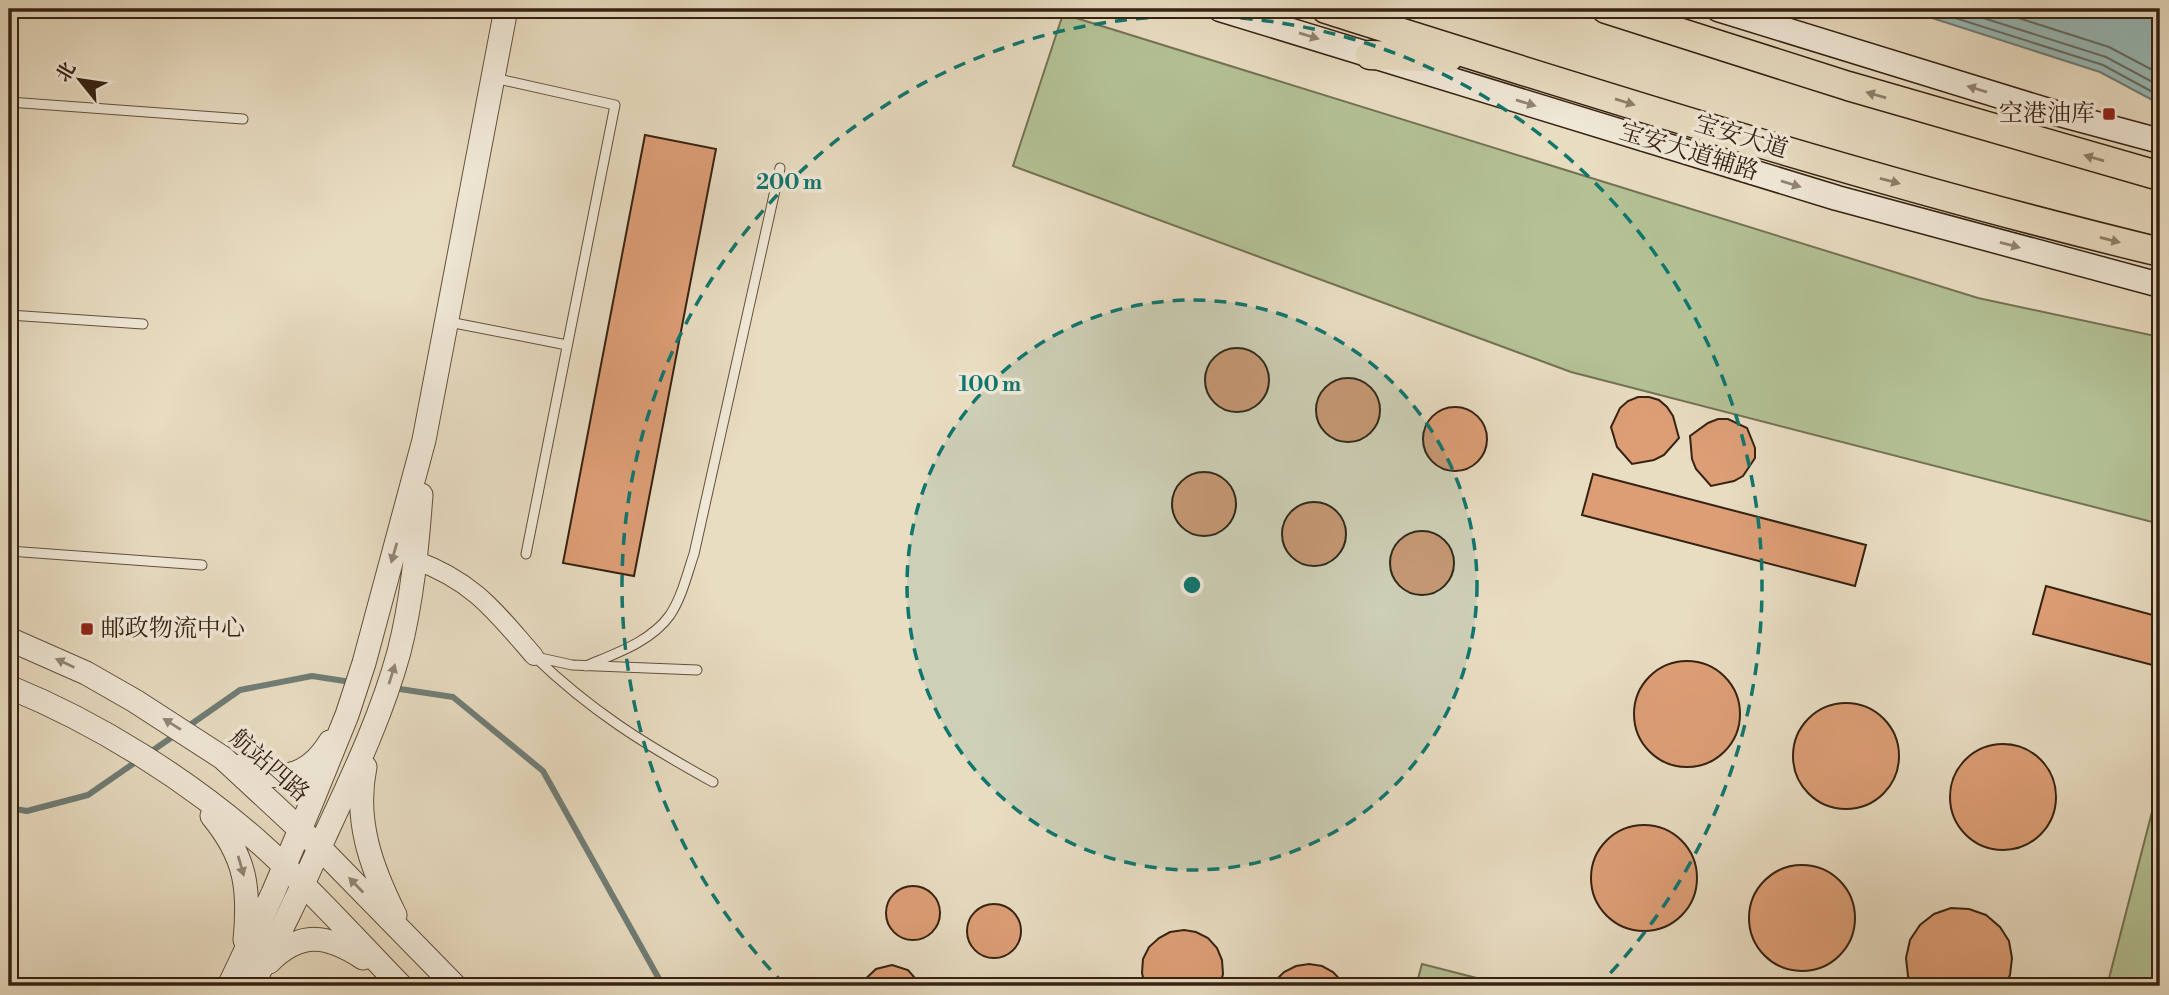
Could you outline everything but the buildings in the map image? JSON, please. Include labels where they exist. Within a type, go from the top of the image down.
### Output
[{"type":"main road","name":"宝安大道辅路","points":[[1220,9],[1838,198],[2160,285]]},
{"type":"main road","name":"宝安大道","points":[[1326,9],[1857,172],[2160,252]]},
{"type":"main road","points":[[1606,9],[1848,86],[2160,176]]},
{"type":"main road","points":[[1718,9],[2052,112],[2160,141]]},
{"type":"main road","points":[[1370,55],[1485,59]]},
{"type":"street","points":[[251,971],[284,866],[346,715],[380,604],[424,440],[506,9]]},
{"type":"street","points":[[251,971],[302,885],[320,848],[370,736],[399,652],[415,560],[424,440]]},
{"type":"street","points":[[415,560],[435,567],[473,589],[534,656]]},
{"type":"street","name":"航站四路","points":[[9,639],[86,673],[223,758],[320,848],[455,986]]},
{"type":"street","points":[[9,687],[88,722],[190,789],[284,866],[399,984]]},
{"type":"street","points":[[223,758],[261,774],[275,776],[301,771],[325,749],[346,715]]},
{"type":"street","points":[[370,736],[361,799],[364,835],[373,868],[407,937]]},
{"type":"street","points":[[190,789],[224,831],[244,870],[251,971]]},
{"type":"street","points":[[229,986],[287,946],[304,939],[321,939],[339,945],[360,956],[399,984]]},
{"type":"lane","points":[[493,78],[615,105],[526,554]]},
{"type":"lane","points":[[9,102],[243,119]]},
{"type":"lane","points":[[586,666],[624,651],[650,635],[669,617],[681,593],[694,554],[780,168]]},
{"type":"lane","points":[[9,315],[143,324]]},
{"type":"lane","points":[[447,322],[567,345]]},
{"type":"lane","points":[[9,551],[202,565]]},
{"type":"lane","points":[[534,656],[586,666],[697,670]]},
{"type":"lane","points":[[534,656],[561,683],[610,721],[713,782]]},
{"type":"green space","points":[[1063,14],[1978,298],[2160,337],[2160,524],[1571,372],[1013,166]]},
{"type":"green space","points":[[2160,781],[2160,986],[2107,986]]},
{"type":"green space","points":[[1422,964],[1508,986],[1416,986]]},
{"type":"water","points":[[1904,9],[2160,9],[2160,104],[2100,72]]},
{"type":"waterway","points":[[187,727],[240,690],[312,676],[351,682]]},
{"type":"waterway","points":[[393,688],[453,697],[543,771],[663,986]]},
{"type":"waterway","points":[[149,753],[178,733]]},
{"type":"waterway","points":[[9,808],[27,811],[88,795],[140,759]]},
{"type":"place","name":"空港油库","points":[[2109,114]]},
{"type":"place","name":"邮政物流中心","points":[[87,629]]}]
